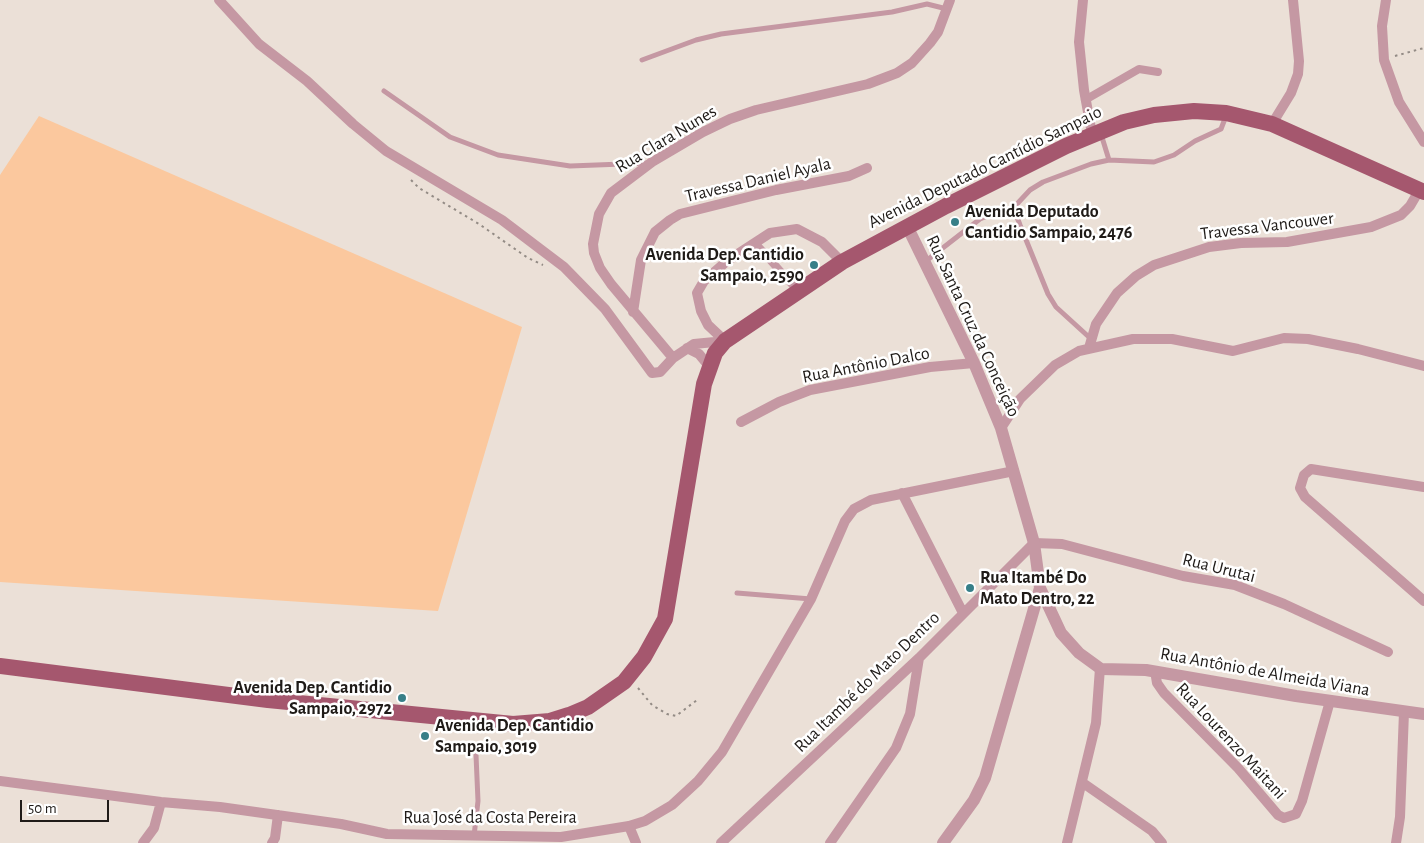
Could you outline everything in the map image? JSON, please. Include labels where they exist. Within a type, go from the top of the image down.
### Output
[{"type":"main road","name":"Avenida Deputado Cantídio Sampaio","points":[[0,666],[259,699],[513,724],[550,721],[588,707],[616,690],[629,677],[644,657],[665,619],[704,384],[715,353],[725,341],[842,262],[907,226],[1096,133],[1124,122],[1154,114],[1194,111],[1226,113],[1272,124],[1422,190]]},
{"type":"street","points":[[220,0],[259,44],[307,81],[353,124],[386,151],[502,220],[564,267]]},
{"type":"street","points":[[1083,0],[1079,42],[1085,100],[1096,133]]},
{"type":"street","points":[[1386,0],[1382,26],[1384,60],[1399,102],[1424,142]]},
{"type":"street","points":[[1272,124],[1291,94],[1298,74],[1299,61],[1292,1]]},
{"type":"street","name":"Rua Clara Nunes","points":[[673,358],[633,312],[600,268],[594,253],[594,234],[598,214],[611,193],[652,162],[703,132],[756,110],[851,89],[897,73],[912,63],[930,43],[938,32],[949,4]]},
{"type":"street","points":[[1085,100],[1139,69],[1158,72]]},
{"type":"street","name":"Travessa Daniel Ayala","points":[[633,312],[641,260],[655,232],[670,220],[680,214],[776,190],[850,176],[867,168]]},
{"type":"street","name":"Travessa Vancouver","points":[[1089,343],[1096,324],[1118,293],[1136,276],[1154,265],[1209,247],[1241,243],[1288,242],[1371,227],[1401,215],[1422,190]]},
{"type":"street","name":"Rua Santa Cruz da Conceição","points":[[907,226],[974,363],[1001,428],[1034,543],[1040,588]]},
{"type":"street","points":[[725,341],[708,325],[697,299],[698,288],[718,268],[755,243],[770,234],[798,228],[822,242],[842,262]]},
{"type":"street","points":[[755,243],[798,291]]},
{"type":"street","name":"Avenida Deputado Cantídio Sampaio","points":[[564,267],[605,309],[647,370],[656,374],[673,358],[694,344],[725,341]]},
{"type":"street","points":[[1001,428],[1015,405],[1036,381],[1055,365],[1089,343],[1159,338],[1187,340],[1233,351],[1284,338],[1297,338],[1358,349],[1424,366]]},
{"type":"street","points":[[687,348],[699,354],[709,366]]},
{"type":"street","name":"Rua Antônio Dalco","points":[[740,422],[778,402],[810,390],[930,367],[974,363]]},
{"type":"street","points":[[1423,488],[1311,469],[1301,480],[1300,488],[1305,496],[1424,601]]},
{"type":"street","name":"Rua José da Costa Pereira","points":[[0,781],[161,802],[220,807],[342,824],[387,834],[547,840],[630,826],[645,821],[672,805],[698,781],[716,760],[738,728],[772,663],[811,599],[846,521],[854,509],[871,500],[1014,471]]},
{"type":"street","points":[[902,493],[963,613]]},
{"type":"street","name":"Rua Itambé do Mato Dentro","points":[[721,843],[919,658],[1034,543]]},
{"type":"street","name":"Rua Urutai","points":[[1034,543],[1062,544],[1183,576],[1235,586],[1284,604],[1388,652]]},
{"type":"street","points":[[1040,588],[1061,633],[1083,657],[1100,670],[1096,723],[1067,843]]},
{"type":"street","points":[[943,843],[974,800],[985,778],[1040,588]]},
{"type":"street","points":[[830,843],[888,761],[903,733],[914,696],[919,658]]},
{"type":"street","name":"Rua Antônio de Almeida Viana","points":[[1100,670],[1155,671],[1330,701],[1424,714]]},
{"type":"street","name":"Rua Lourenzo Maitani","points":[[1155,671],[1157,683],[1164,693],[1238,768],[1278,815],[1284,818],[1296,814],[1330,701]]},
{"type":"street","points":[[1396,843],[1400,828],[1404,712]]},
{"type":"street","points":[[1083,783],[1152,831],[1162,843]]},
{"type":"street","points":[[144,843],[154,828],[161,802]]},
{"type":"street","points":[[272,843],[275,838],[278,815]]},
{"type":"street","points":[[630,826],[636,843]]},
{"type":"lane","points":[[642,60],[696,40],[721,34],[892,12],[928,4],[949,4]]},
{"type":"lane","points":[[384,91],[450,137],[498,155],[570,166],[652,162]]},
{"type":"lane","points":[[925,261],[980,219],[997,212],[1014,209],[1030,190],[1042,182],[1091,164],[1109,160],[1154,162],[1174,155],[1195,141],[1221,129],[1226,113]]},
{"type":"lane","points":[[1096,133],[1109,160]]},
{"type":"lane","points":[[1014,209],[1048,294],[1056,307],[1089,343]]},
{"type":"lane","points":[[737,593],[811,599]]},
{"type":"lane","points":[[474,836],[478,801],[476,754]]},
{"type":"path","points":[[1384,60],[1424,48]]},
{"type":"path","points":[[408,177],[419,188],[479,224],[538,264],[564,267]]},
{"type":"path","points":[[629,677],[652,705],[667,714],[676,716],[697,700]]},
{"type":"shaded area","points":[[39,116],[522,327],[438,611],[0,582],[0,175]]},
{"type":"place","name":"Avenida Deputado Cantidio Sampaio, 2476","points":[[955,222]]},
{"type":"place","name":"Avenida Dep. Cantidio Sampaio, 2590","points":[[814,265]]},
{"type":"place","name":"Rua Itambé Do Mato Dentro, 22","points":[[970,588]]},
{"type":"place","name":"Avenida Dep. Cantidio Sampaio, 2972","points":[[402,698]]},
{"type":"place","name":"Avenida Dep. Cantidio Sampaio, 3019","points":[[425,736]]}]
